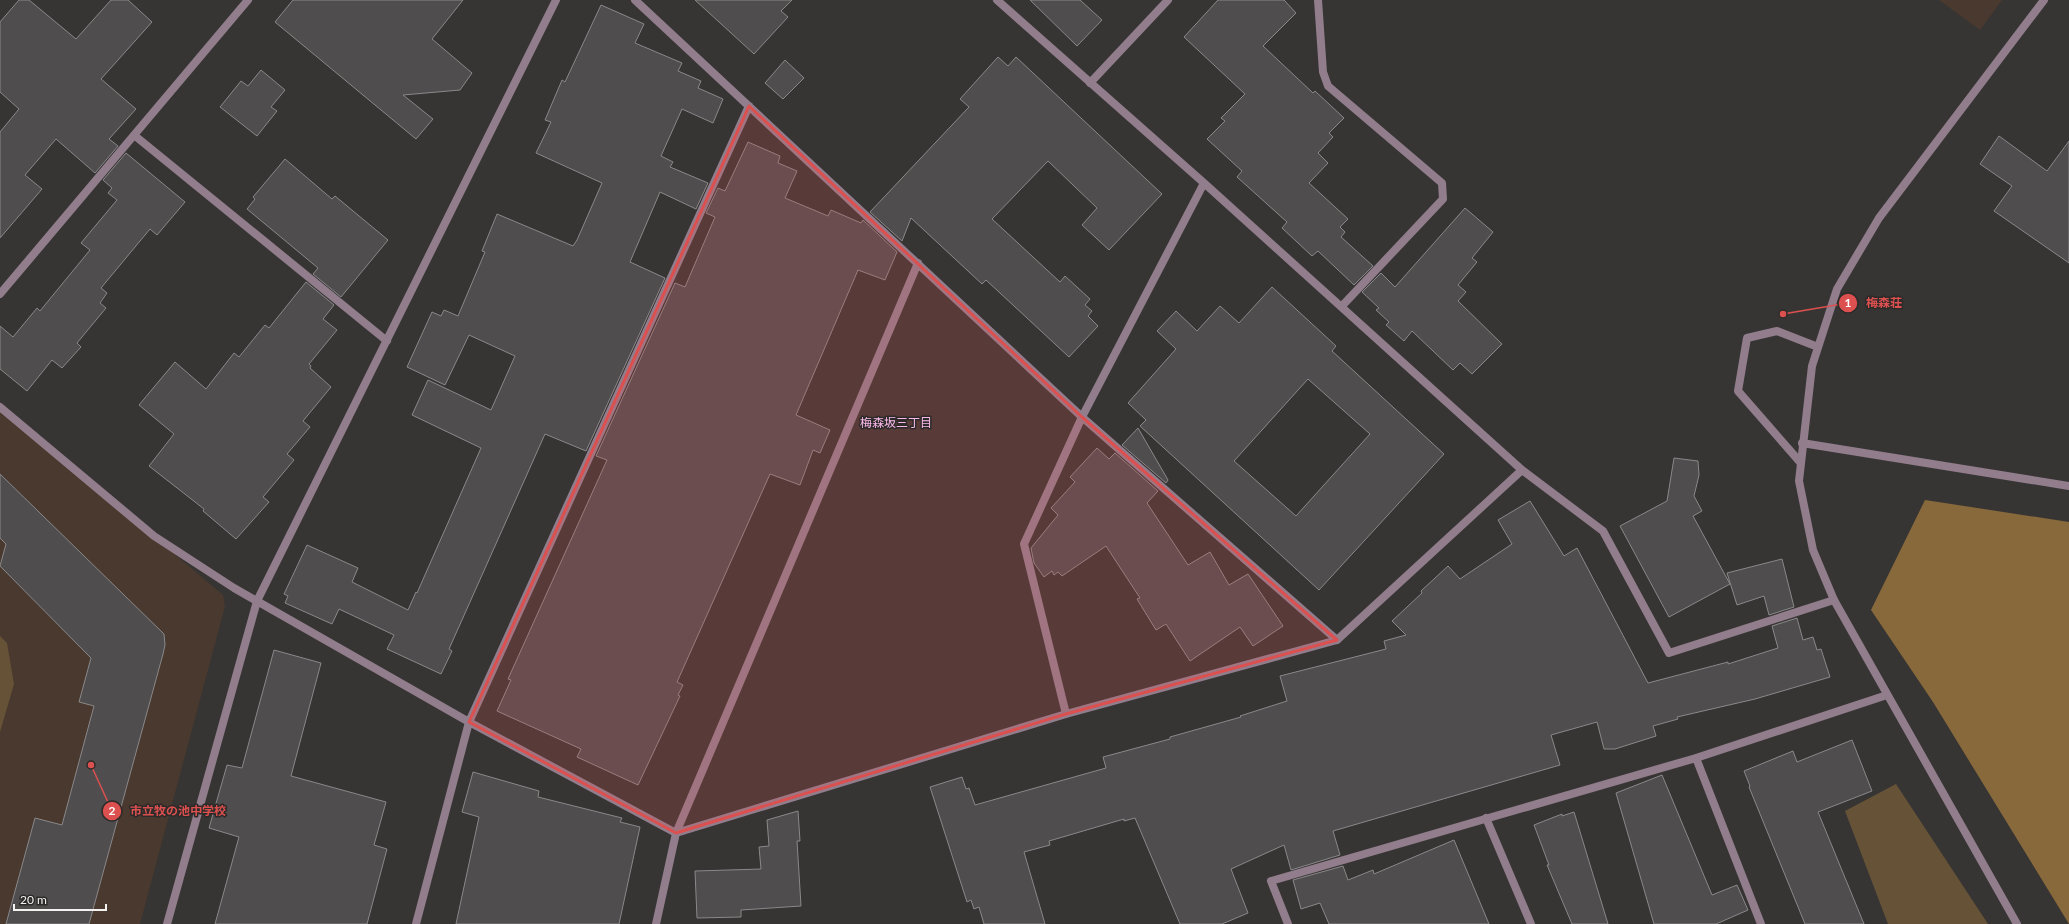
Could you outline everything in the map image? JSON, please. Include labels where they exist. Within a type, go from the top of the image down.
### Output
[{"type":"street","points":[[0,294],[248,0]]},
{"type":"street","points":[[167,924],[257,601],[556,0]]},
{"type":"street","points":[[635,0],[1082,417],[1337,640]]},
{"type":"street","points":[[997,0],[1342,306],[1522,470],[1603,531],[1669,653],[1834,600]]},
{"type":"street","points":[[1090,83],[1168,0]]},
{"type":"street","points":[[1318,0],[1323,72],[1328,86],[1442,183],[1443,199],[1342,306]]},
{"type":"street","points":[[2017,924],[1834,600],[1813,550],[1799,481],[1802,443],[1812,366],[1837,289],[1879,218],[2044,0]]},
{"type":"street","points":[[416,924],[469,722],[749,106]]},
{"type":"street","points":[[134,135],[387,341]]},
{"type":"street","points":[[1066,714],[1024,544],[1082,417],[1204,183]]},
{"type":"street","points":[[656,924],[676,833],[918,263]]},
{"type":"street","points":[[1800,462],[1738,391],[1747,338],[1777,331],[1818,347]]},
{"type":"street","points":[[0,407],[154,536],[234,588],[469,722],[676,833],[1066,714],[1337,640],[1522,470]]},
{"type":"street","points":[[1802,443],[2069,486]]},
{"type":"street","points":[[1288,924],[1271,881],[1696,758],[1887,694]]},
{"type":"street","points":[[1696,758],[1761,924]]},
{"type":"street","points":[[1486,818],[1530,924]]},
{"type":"highlighted area","points":[[749,106],[1082,417],[1337,640],[1066,714],[676,833],[469,722]]},
{"type":"shaded area","points":[[1939,0],[2002,0],[1980,30]]},
{"type":"shaded area","points":[[0,407],[223,595],[225,606],[140,924],[0,924]]},
{"type":"shaded area","points":[[1925,500],[2069,522],[2069,924],[1933,702],[1871,610]]},
{"type":"shaded area","points":[[0,636],[7,643],[14,684],[0,732]]},
{"type":"shaded area","points":[[1896,784],[1988,924],[1888,924],[1845,811]]},
{"type":"building","points":[[19,0],[29,0],[76,39],[111,0],[128,0],[152,22],[101,79],[136,109],[109,139],[118,146],[95,173],[56,139],[25,175],[42,189],[0,238],[0,132],[19,109],[0,92],[0,22]]},
{"type":"building","points":[[293,0],[463,0],[432,39],[472,73],[460,90],[403,95],[433,119],[416,139],[275,22]]},
{"type":"building","points":[[695,0],[792,0],[781,11],[788,17],[754,54]]},
{"type":"building","points":[[1030,0],[1080,0],[1102,20],[1077,46]]},
{"type":"building","points":[[1218,0],[1284,0],[1296,13],[1263,46],[1313,93],[1315,91],[1344,118],[1329,133],[1333,137],[1318,153],[1328,163],[1309,183],[1348,219],[1340,227],[1345,232],[1341,237],[1373,266],[1354,285],[1318,251],[1312,256],[1282,228],[1287,222],[1237,177],[1242,171],[1207,139],[1225,121],[1221,118],[1245,94],[1184,37]]},
{"type":"building","points":[[601,5],[644,24],[635,43],[682,63],[678,71],[701,81],[698,88],[723,99],[713,123],[682,109],[661,156],[673,162],[670,167],[708,183],[696,209],[660,192],[630,262],[665,278],[586,451],[545,434],[449,649],[452,651],[441,674],[387,649],[394,635],[339,609],[332,624],[285,603],[288,596],[284,594],[307,545],[358,568],[352,582],[408,610],[416,592],[417,593],[481,448],[412,415],[428,380],[491,410],[515,356],[469,335],[445,385],[407,367],[432,312],[441,316],[444,310],[458,316],[485,252],[482,251],[497,214],[573,246],[577,240],[602,183],[536,153],[551,122],[545,120],[562,80],[565,82]]},
{"type":"building","points":[[998,57],[1008,66],[1016,57],[1162,194],[1109,250],[1082,225],[1097,208],[1048,161],[992,219],[1060,282],[1065,276],[1090,299],[1085,305],[1092,311],[1088,316],[1098,326],[1069,357],[986,280],[982,284],[911,218],[902,241],[870,212],[969,107],[960,99]]},
{"type":"building","points":[[785,60],[804,78],[783,99],[765,83]]},
{"type":"building","points":[[261,70],[285,90],[271,107],[277,111],[257,136],[220,107],[241,81],[248,86]]},
{"type":"building","points":[[1999,136],[2047,171],[2069,141],[2069,263],[1994,211],[2012,186],[1980,164]]},
{"type":"building","points":[[748,142],[780,156],[778,163],[797,171],[785,198],[828,216],[831,210],[861,223],[863,220],[897,252],[885,280],[858,270],[796,415],[830,430],[820,453],[813,450],[800,485],[770,474],[677,682],[683,685],[678,695],[680,696],[638,785],[577,757],[581,749],[497,711],[511,680],[508,679],[607,460],[596,456],[675,283],[685,287],[715,217],[706,213],[718,188],[725,191]]},
{"type":"building","points":[[126,153],[185,202],[157,235],[150,229],[101,288],[107,293],[100,303],[106,308],[77,343],[81,347],[62,368],[52,360],[27,391],[0,369],[0,326],[13,337],[37,308],[40,311],[90,250],[81,243],[117,200],[108,193],[112,188],[103,180]]},
{"type":"building","points":[[285,159],[332,199],[335,196],[388,240],[341,297],[313,274],[318,268],[247,209],[255,199],[253,197]]},
{"type":"building","points":[[1465,208],[1493,232],[1472,258],[1477,262],[1458,285],[1466,292],[1458,301],[1502,344],[1472,374],[1460,363],[1453,370],[1412,331],[1404,341],[1386,325],[1389,322],[1376,310],[1379,308],[1362,292],[1381,273],[1395,287]]},
{"type":"building","points":[[306,282],[334,305],[323,319],[337,330],[309,364],[311,366],[310,368],[331,387],[303,421],[310,427],[287,454],[294,460],[263,497],[269,502],[236,539],[203,511],[204,509],[149,466],[174,434],[139,405],[175,362],[206,389],[234,353],[239,357],[265,325],[269,328]]},
{"type":"building","points":[[1272,287],[1336,346],[1332,351],[1444,454],[1319,590],[1140,426],[1146,420],[1128,403],[1176,349],[1157,331],[1176,311],[1197,331],[1220,306],[1239,323]],"holes":[[[1308,379],[1370,434],[1296,516],[1234,461]]]},
{"type":"building","points":[[1138,428],[1168,480],[1166,483],[1122,445]]},
{"type":"building","points":[[1097,448],[1109,459],[1115,453],[1158,491],[1147,503],[1188,565],[1210,552],[1229,585],[1248,574],[1283,626],[1253,646],[1240,627],[1190,661],[1166,624],[1156,630],[1137,599],[1140,598],[1106,546],[1062,576],[1058,572],[1054,575],[1052,571],[1044,577],[1034,563],[1031,548],[1058,515],[1051,508],[1075,482],[1070,477]]},
{"type":"building","points":[[1674,458],[1698,461],[1699,475],[1694,496],[1702,511],[1693,516],[1730,584],[1669,617],[1620,526],[1667,501]]},
{"type":"building","points":[[0,474],[164,634],[165,645],[163,654],[89,924],[6,924],[35,818],[62,825],[94,706],[79,702],[91,658],[0,566],[6,544],[0,538]]},
{"type":"building","points":[[1530,501],[1564,556],[1577,548],[1648,683],[1728,662],[1728,664],[1778,648],[1772,626],[1797,618],[1803,640],[1813,637],[1817,650],[1821,649],[1830,677],[1755,699],[1677,717],[1678,719],[1653,726],[1656,736],[1615,749],[1604,749],[1597,722],[1551,735],[1560,765],[1333,831],[1340,855],[1291,870],[1284,845],[1231,869],[1248,913],[1222,924],[1180,924],[1135,818],[1124,821],[1124,819],[1049,841],[1050,845],[1024,852],[1045,924],[984,924],[979,907],[974,909],[971,900],[967,902],[930,787],[962,777],[966,789],[969,788],[975,805],[1106,768],[1103,757],[1170,739],[1170,737],[1241,717],[1240,716],[1287,701],[1280,676],[1386,649],[1384,641],[1406,635],[1392,621],[1448,566],[1460,579],[1512,544],[1498,520]]},
{"type":"building","points":[[1782,559],[1794,607],[1769,615],[1764,596],[1737,605],[1727,573]]},
{"type":"building","points":[[274,650],[321,663],[291,776],[386,802],[374,845],[387,849],[367,924],[215,924],[239,837],[209,828],[227,765],[242,768]]},
{"type":"building","points":[[1852,740],[1872,791],[1818,812],[1864,924],[1805,924],[1749,787],[1750,786],[1744,771],[1793,751],[1797,762]]},
{"type":"building","points":[[473,772],[539,791],[538,797],[622,818],[620,822],[640,827],[619,924],[456,924],[479,817],[462,812]]},
{"type":"building","points":[[1662,775],[1712,895],[1737,885],[1748,910],[1716,924],[1654,924],[1616,793]]},
{"type":"building","points":[[798,811],[800,841],[797,841],[801,906],[741,910],[741,917],[697,918],[695,871],[761,869],[759,847],[769,846],[767,820]]},
{"type":"building","points":[[1574,812],[1608,924],[1572,924],[1547,865],[1549,865],[1534,825],[1562,814],[1562,816]]},
{"type":"building","points":[[1454,840],[1489,924],[1329,924],[1320,903],[1301,909],[1293,880],[1343,866],[1348,880],[1373,870],[1374,874]]},
{"type":"place","name":"梅森荘","points":[[1783,314]]},
{"type":"place","name":"市立牧の池中学校","points":[[91,765]]},
{"type":"district","name":"梅森坂三丁目","points":[[896,423]]}]
